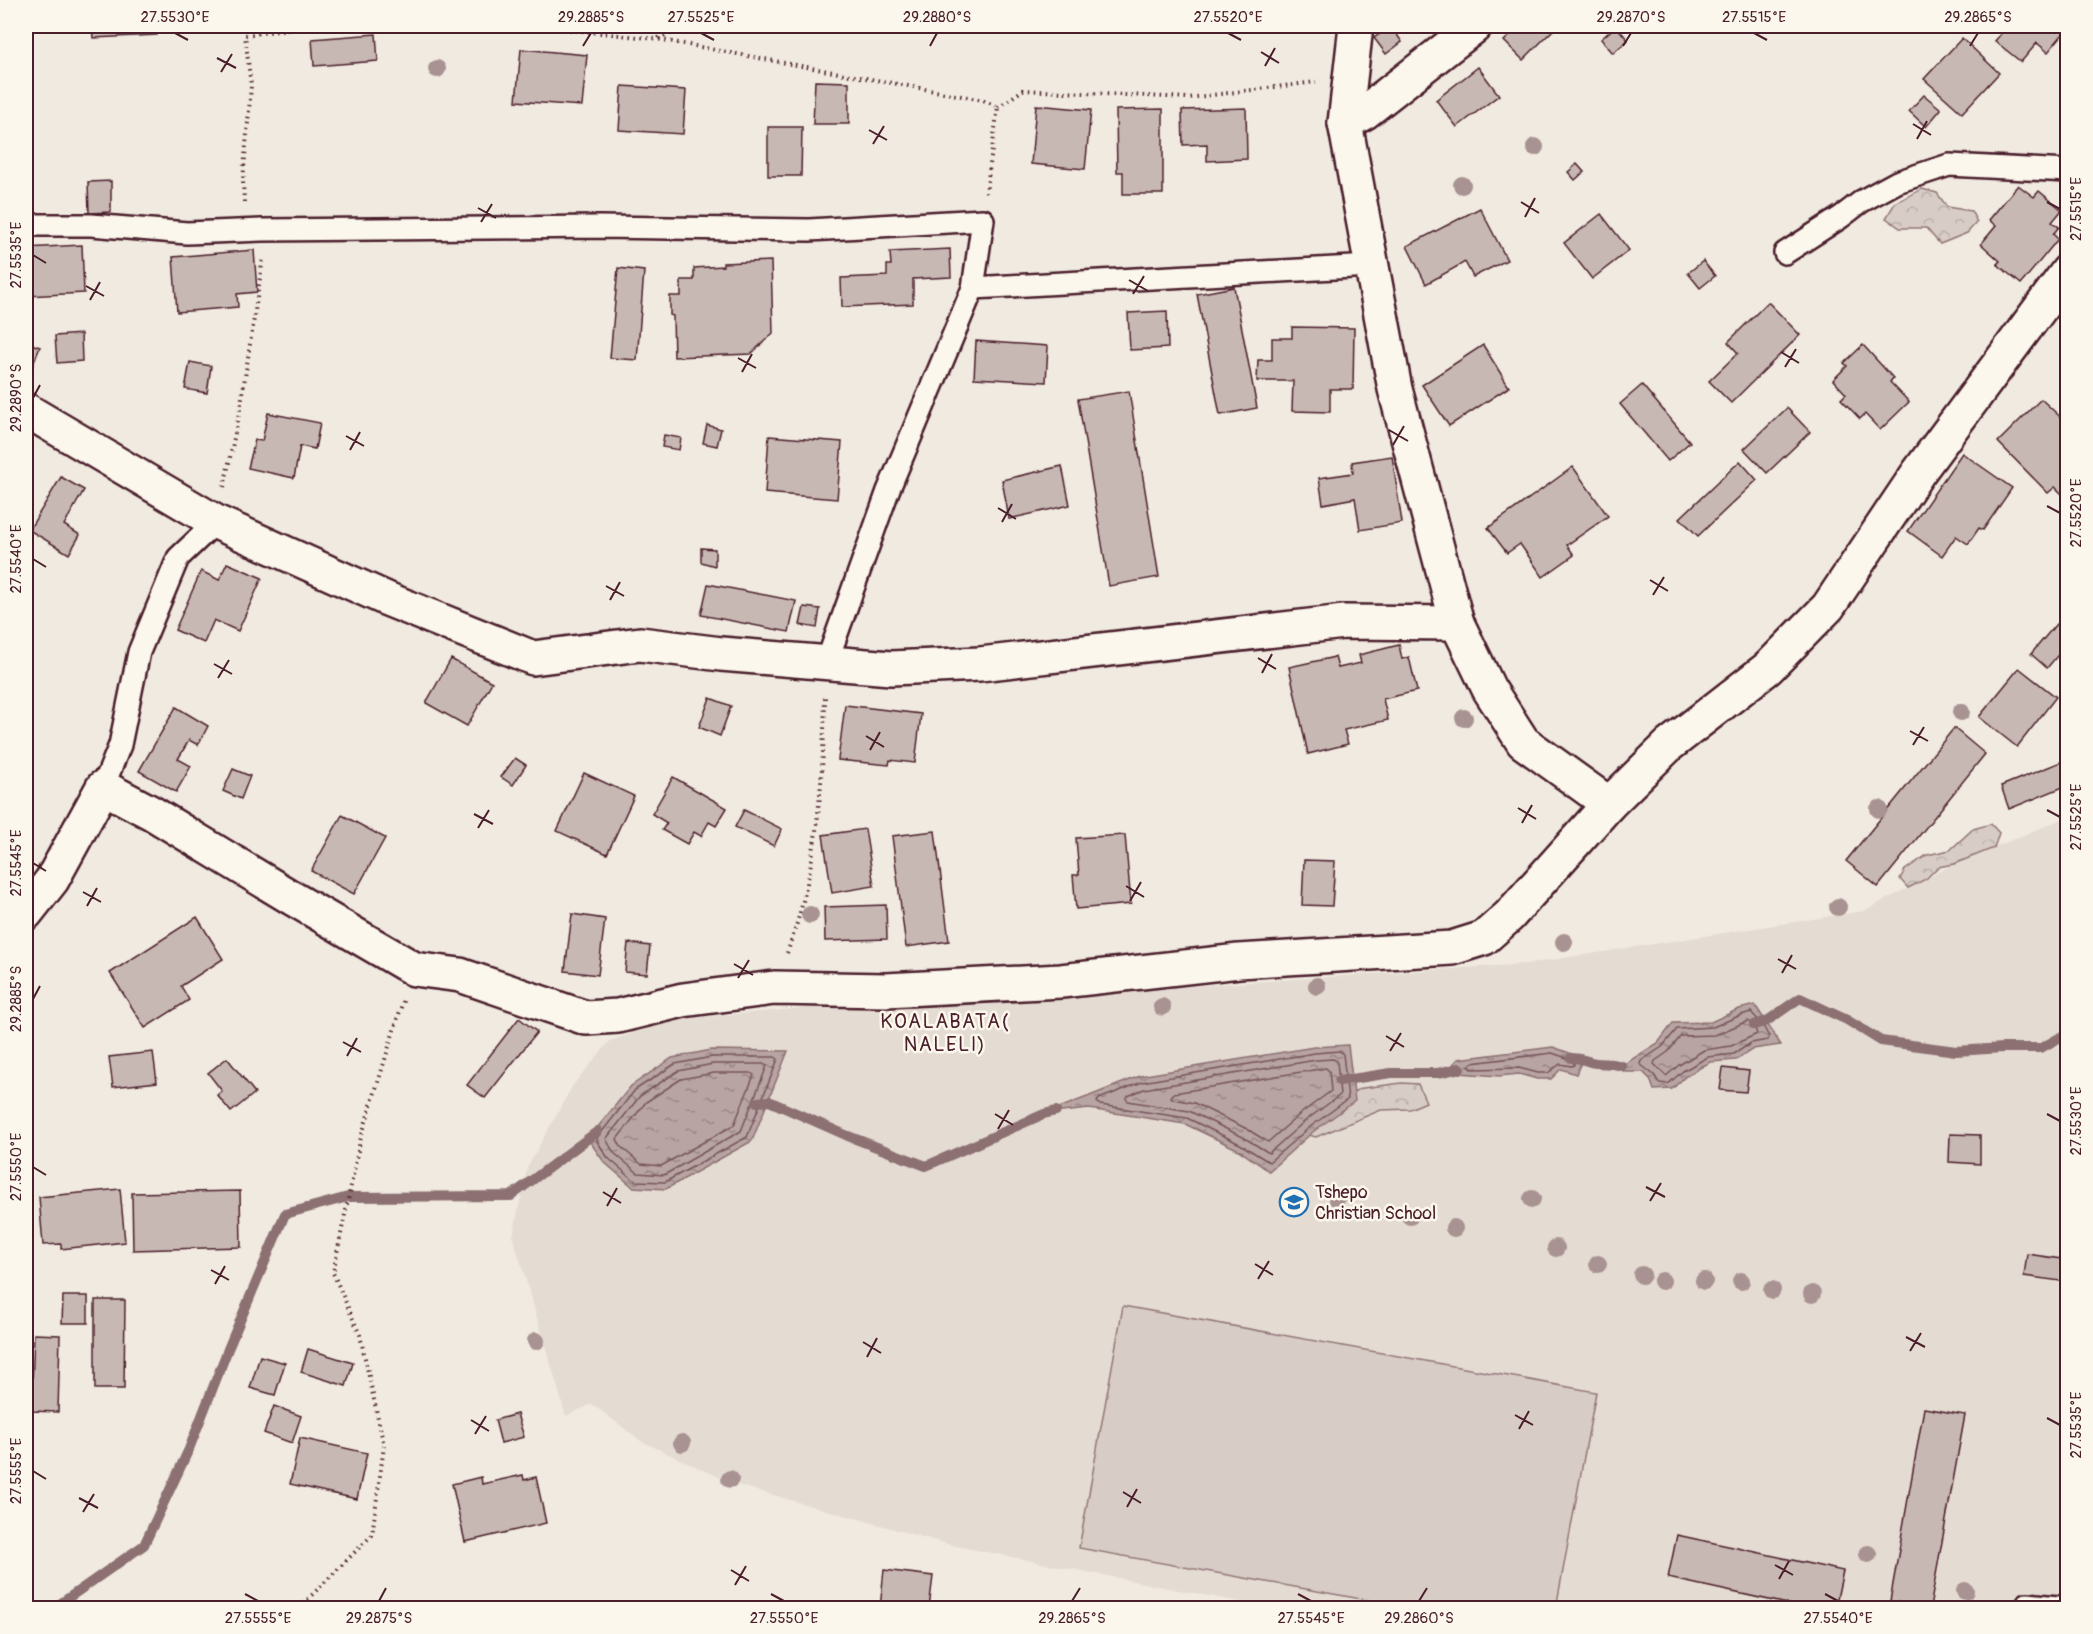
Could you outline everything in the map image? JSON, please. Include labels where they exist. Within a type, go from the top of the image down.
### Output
[{"type":"street","points":[[1356,26],[1345,123],[1395,389],[1457,622],[1489,689],[1523,742],[1609,804]]},
{"type":"street","points":[[1345,123],[1365,112],[1475,26]]},
{"type":"street","points":[[26,913],[52,880],[102,787],[152,813],[414,969],[460,975],[586,1018],[618,1016],[683,1000],[774,988],[886,990],[1061,981],[1239,961],[1452,948],[1484,938],[1509,916],[1609,804],[1668,745],[1768,668],[1828,607],[1918,473],[2067,271]]},
{"type":"street","points":[[26,410],[216,522],[387,599],[533,658],[640,644],[721,654],[891,668],[980,664],[1344,622],[1457,622]]},
{"type":"lane","points":[[1785,253],[1871,196],[1897,182],[1949,165],[2067,171]]},
{"type":"lane","points":[[26,225],[91,225],[187,233],[253,230],[588,227],[809,230],[982,220],[973,288],[888,490],[826,664]]},
{"type":"lane","points":[[973,288],[1371,266]]},
{"type":"lane","points":[[102,787],[120,745],[139,652],[178,558],[216,522]]},
{"type":"lane","points":[[2027,1604],[2067,1608]]},
{"type":"path","points":[[216,522],[243,393],[263,260],[253,230],[243,181],[251,86],[245,35],[319,26]]},
{"type":"path","points":[[534,26],[657,39],[983,100],[998,107]]},
{"type":"path","points":[[657,39],[690,26]]},
{"type":"path","points":[[982,220],[998,107],[1023,90],[1188,98],[1350,78]]},
{"type":"path","points":[[774,988],[797,926],[814,844],[824,755],[826,664]]},
{"type":"path","points":[[299,1608],[372,1535],[384,1446],[360,1335],[333,1274],[360,1141],[414,969]]},
{"type":"shaded area","name":"Tshepo Christian School","points":[[2067,817],[2067,1608],[1270,1608],[951,1545],[734,1484],[641,1441],[592,1404],[566,1416],[513,1236],[527,1168],[573,1085],[610,1041],[672,1020],[827,1006],[993,999],[1527,964],[1864,911],[1954,864]]},
{"type":"green space","points":[[1922,189],[1937,193],[1947,207],[1971,211],[1977,222],[1967,233],[1940,244],[1926,228],[1900,228],[1886,218],[1895,203]]},
{"type":"green space","points":[[1991,824],[1999,833],[1994,848],[1954,864],[1938,867],[1926,879],[1908,888],[1900,879],[1905,870],[1927,855],[1950,850],[1973,829]]},
{"type":"green space","points":[[1402,1083],[1418,1084],[1426,1102],[1410,1109],[1381,1110],[1316,1137],[1294,1131],[1340,1097],[1363,1088]]},
{"type":"green space","points":[[1123,1306],[1596,1392],[1556,1608],[1411,1608],[1079,1548]]},
{"type":"water","points":[[1755,1005],[1781,1045],[1753,1049],[1736,1060],[1710,1062],[1686,1076],[1672,1089],[1654,1090],[1650,1079],[1643,1072],[1625,1072],[1611,1063],[1623,1065],[1658,1043],[1673,1023],[1711,1022],[1739,1009]]},
{"type":"water","points":[[1348,1045],[1355,1101],[1314,1131],[1269,1171],[1237,1149],[1185,1124],[1089,1109],[1044,1114],[1140,1076],[1314,1047]]},
{"type":"water","points":[[1553,1047],[1583,1058],[1576,1074],[1561,1069],[1551,1079],[1537,1079],[1519,1074],[1499,1076],[1446,1072],[1458,1059]]},
{"type":"water","points":[[711,1050],[788,1051],[752,1141],[666,1189],[633,1187],[604,1162],[588,1139],[631,1086],[672,1058]]},
{"type":"building","points":[[92,26],[157,26],[157,35],[93,38]]},
{"type":"building","points":[[1391,26],[1402,42],[1386,54],[1374,38]]},
{"type":"building","points":[[1520,26],[1557,26],[1523,60],[1504,41]]},
{"type":"building","points":[[1616,26],[1628,40],[1613,53],[1601,39]]},
{"type":"building","points":[[2007,26],[2068,26],[2068,28],[2048,52],[2037,43],[2021,62],[1995,41]]},
{"type":"building","points":[[376,34],[378,61],[314,66],[312,39]]},
{"type":"building","points":[[1962,38],[1999,73],[1962,113],[1924,79]]},
{"type":"building","points":[[521,49],[587,55],[582,106],[516,101]]},
{"type":"building","points":[[1478,67],[1499,95],[1457,127],[1436,100]]},
{"type":"building","points":[[815,81],[849,82],[849,124],[813,124]]},
{"type":"building","points":[[622,86],[686,90],[683,134],[619,130]]},
{"type":"building","points":[[1924,95],[1941,109],[1926,127],[1909,111]]},
{"type":"building","points":[[1036,105],[1091,110],[1085,169],[1031,164]]},
{"type":"building","points":[[1246,108],[1247,159],[1207,161],[1207,144],[1183,145],[1182,110]]},
{"type":"building","points":[[1163,109],[1163,194],[1123,194],[1123,172],[1117,172],[1116,110]]},
{"type":"building","points":[[768,127],[802,127],[801,176],[768,176]]},
{"type":"building","points":[[1577,164],[1584,172],[1575,180],[1568,172]]},
{"type":"building","points":[[111,181],[111,212],[89,213],[88,182]]},
{"type":"building","points":[[2018,185],[2034,197],[2039,191],[2062,210],[2052,222],[2059,227],[2053,234],[2058,239],[2021,284],[1997,264],[2000,261],[1981,244],[1996,226],[1989,220]]},
{"type":"building","points":[[1480,208],[1507,260],[1473,277],[1465,262],[1426,284],[1407,246]]},
{"type":"building","points":[[1601,214],[1629,250],[1592,279],[1564,243]]},
{"type":"building","points":[[82,245],[84,293],[26,296],[26,248]]},
{"type":"building","points":[[950,249],[951,277],[913,279],[913,304],[842,307],[841,278],[887,276],[887,265],[891,265],[890,252]]},
{"type":"building","points":[[254,250],[257,292],[237,294],[238,307],[177,312],[173,257]]},
{"type":"building","points":[[771,261],[773,333],[751,354],[674,357],[670,296],[681,296],[681,280],[694,280],[694,268],[723,266],[723,263]]},
{"type":"building","points":[[1703,261],[1715,276],[1700,288],[1688,273]]},
{"type":"building","points":[[618,268],[644,271],[637,360],[610,358]]},
{"type":"building","points":[[1234,287],[1257,408],[1220,415],[1197,294]]},
{"type":"building","points":[[1768,302],[1800,335],[1731,403],[1709,381],[1738,353],[1728,342]]},
{"type":"building","points":[[1167,311],[1168,348],[1130,350],[1128,313]]},
{"type":"building","points":[[1292,327],[1354,328],[1353,389],[1330,389],[1330,412],[1292,411],[1293,381],[1257,381],[1258,360],[1272,360],[1272,338],[1292,338]]},
{"type":"building","points":[[81,334],[82,361],[57,363],[55,336]]},
{"type":"building","points":[[976,341],[1048,346],[1046,382],[974,378]]},
{"type":"building","points":[[26,342],[40,347],[30,372],[26,370]]},
{"type":"building","points":[[1483,345],[1509,387],[1449,426],[1422,385]]},
{"type":"building","points":[[1863,345],[1893,378],[1890,382],[1909,402],[1880,430],[1865,414],[1860,419],[1841,399],[1846,394],[1833,380],[1847,366],[1844,363]]},
{"type":"building","points":[[190,362],[211,366],[207,393],[185,389]]},
{"type":"building","points":[[1642,385],[1690,442],[1668,461],[1620,404]]},
{"type":"building","points":[[1129,391],[1159,577],[1109,586],[1078,399]]},
{"type":"building","points":[[2041,399],[2068,424],[2068,432],[2065,434],[2068,436],[2066,498],[2055,487],[2048,493],[1998,442]]},
{"type":"building","points":[[1787,408],[1810,432],[1767,473],[1744,449]]},
{"type":"building","points":[[268,413],[320,423],[315,449],[300,446],[294,478],[248,468],[255,440],[262,441]]},
{"type":"building","points":[[707,425],[721,429],[717,446],[703,443]]},
{"type":"building","points":[[664,435],[681,438],[679,450],[662,447]]},
{"type":"building","points":[[769,436],[842,442],[837,499],[765,493]]},
{"type":"building","points":[[1962,453],[2012,488],[1983,530],[1979,528],[1968,544],[1956,536],[1942,556],[1908,531]]},
{"type":"building","points":[[1392,456],[1402,523],[1360,530],[1355,498],[1323,504],[1319,478],[1353,473],[1352,462]]},
{"type":"building","points":[[1740,461],[1757,480],[1698,536],[1680,518]]},
{"type":"building","points":[[1062,466],[1070,505],[1009,519],[1002,480]]},
{"type":"building","points":[[1573,467],[1608,516],[1567,545],[1574,555],[1543,577],[1520,544],[1507,553],[1488,528]]},
{"type":"building","points":[[61,477],[84,490],[64,525],[80,535],[69,554],[29,530]]},
{"type":"building","points":[[701,548],[715,549],[715,566],[701,562]]},
{"type":"building","points":[[227,563],[262,578],[238,631],[214,620],[204,643],[175,630],[201,571],[219,580]]},
{"type":"building","points":[[708,584],[796,601],[789,632],[701,615]]},
{"type":"building","points":[[804,607],[820,609],[817,628],[800,625]]},
{"type":"building","points":[[2056,624],[2068,633],[2068,643],[2047,668],[2031,654]]},
{"type":"building","points":[[1399,645],[1402,659],[1409,657],[1417,691],[1383,699],[1388,720],[1344,730],[1348,744],[1308,754],[1289,667],[1335,657],[1338,668],[1361,663],[1359,655]]},
{"type":"building","points":[[451,659],[492,682],[467,726],[426,703]]},
{"type":"building","points":[[2019,668],[2056,697],[2017,747],[1979,717]]},
{"type":"building","points":[[710,698],[731,706],[720,736],[699,727]]},
{"type":"building","points":[[845,705],[921,714],[915,763],[890,760],[889,765],[838,760]]},
{"type":"building","points":[[176,707],[208,726],[198,745],[189,740],[178,759],[191,766],[176,792],[139,771]]},
{"type":"building","points":[[1954,728],[1985,754],[1878,887],[1846,861]]},
{"type":"building","points":[[515,758],[526,765],[513,785],[501,777]]},
{"type":"building","points":[[2068,759],[2068,785],[2009,809],[2001,786]]},
{"type":"building","points":[[233,769],[250,776],[241,799],[223,791]]},
{"type":"building","points":[[584,773],[634,796],[607,854],[557,831]]},
{"type":"building","points":[[673,777],[727,808],[716,826],[709,822],[701,836],[694,832],[687,844],[662,830],[667,823],[652,814]]},
{"type":"building","points":[[744,810],[782,829],[774,846],[735,827]]},
{"type":"building","points":[[342,815],[385,838],[354,894],[311,871]]},
{"type":"building","points":[[865,829],[874,886],[832,893],[823,835]]},
{"type":"building","points":[[935,831],[949,941],[906,947],[892,836]]},
{"type":"building","points":[[1125,835],[1131,904],[1076,909],[1073,875],[1079,875],[1076,838]]},
{"type":"building","points":[[1304,860],[1335,861],[1332,906],[1302,905]]},
{"type":"building","points":[[886,905],[887,939],[825,941],[824,907]]},
{"type":"building","points":[[572,914],[605,919],[598,975],[565,971]]},
{"type":"building","points":[[197,917],[223,959],[181,986],[189,1000],[145,1028],[110,973]]},
{"type":"building","points":[[628,943],[650,946],[647,974],[625,972]]},
{"type":"building","points":[[519,1018],[537,1032],[485,1098],[467,1085]]},
{"type":"building","points":[[153,1052],[157,1082],[113,1087],[109,1057]]},
{"type":"building","points":[[227,1058],[255,1093],[231,1112],[217,1095],[222,1091],[208,1073]]},
{"type":"building","points":[[1723,1068],[1749,1071],[1746,1092],[1720,1090]]},
{"type":"building","points":[[1950,1134],[1980,1135],[1980,1164],[1949,1162]]},
{"type":"building","points":[[120,1189],[125,1242],[61,1249],[61,1244],[43,1245],[39,1197]]},
{"type":"building","points":[[240,1191],[241,1247],[133,1250],[132,1193]]},
{"type":"building","points":[[2027,1254],[2068,1260],[2068,1282],[2024,1276]]},
{"type":"building","points":[[63,1296],[88,1296],[88,1323],[62,1323]]},
{"type":"building","points":[[95,1300],[125,1300],[124,1389],[95,1389]]},
{"type":"building","points":[[34,1334],[60,1335],[58,1412],[31,1411]]},
{"type":"building","points":[[308,1349],[353,1363],[346,1386],[301,1372]]},
{"type":"building","points":[[260,1356],[285,1363],[275,1395],[250,1388]]},
{"type":"building","points":[[274,1406],[301,1416],[292,1443],[264,1433]]},
{"type":"building","points":[[1924,1408],[1965,1415],[1930,1608],[1890,1601]]},
{"type":"building","points":[[517,1414],[524,1437],[501,1443],[495,1420]]},
{"type":"building","points":[[300,1438],[367,1453],[357,1499],[290,1484]]},
{"type":"building","points":[[523,1475],[524,1480],[536,1477],[546,1523],[465,1542],[452,1484],[481,1477],[482,1484]]},
{"type":"building","points":[[1677,1535],[1843,1571],[1835,1608],[1806,1608],[1668,1578]]},
{"type":"building","points":[[884,1570],[933,1576],[929,1608],[880,1608]]},
{"type":"building","points":[[1668,1603],[1697,1608],[1667,1608]]},
{"type":"waterway","points":[[1754,1025],[1767,1021],[1800,998],[1847,1020],[1881,1041],[1956,1051],[2041,1048],[2068,1033]]},
{"type":"waterway","points":[[1571,1058],[1622,1066]]},
{"type":"waterway","points":[[1339,1081],[1391,1073],[1438,1073],[1460,1068]]},
{"type":"waterway","points":[[757,1102],[769,1101],[848,1136],[926,1166],[1044,1114],[1056,1111]]},
{"type":"waterway","points":[[54,1608],[144,1545],[189,1449],[285,1214],[348,1197],[511,1196],[598,1131]]},
{"type":"place","name":"Tshepo Christian School","points":[[1294,1202]]},
{"type":"district","name":"KOALABATA( NALELI)","points":[[945,1032]]}]
